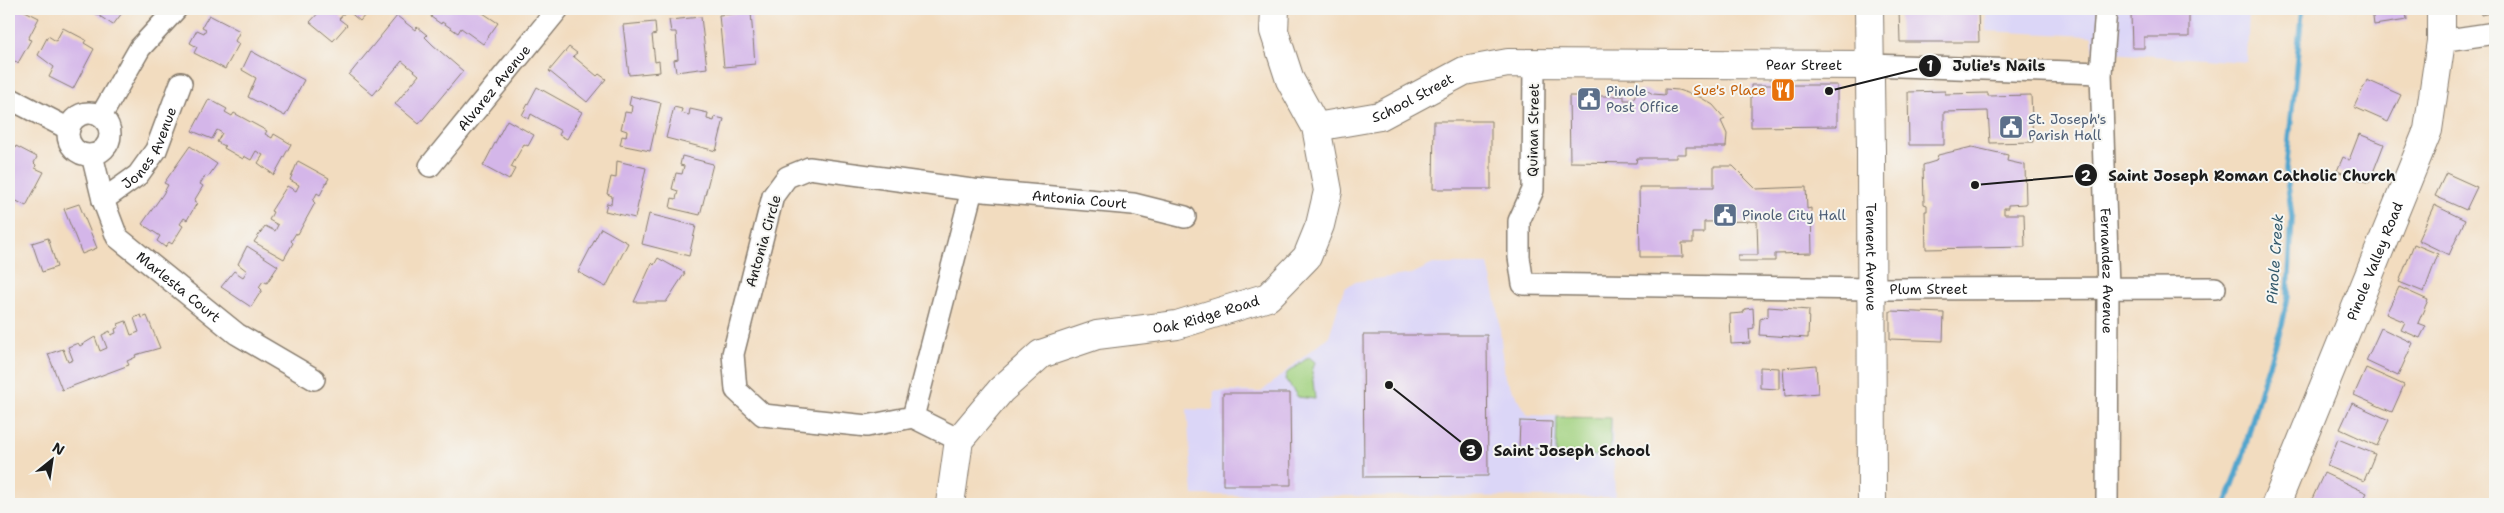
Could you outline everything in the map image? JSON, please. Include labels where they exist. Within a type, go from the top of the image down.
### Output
[{"type":"street","points":[[101,116],[140,48],[176,9]]},
{"type":"street","name":"Alvarez Avenue","points":[[430,166],[558,9]]},
{"type":"street","name":"Oak Ridge Road","points":[[959,440],[1001,390],[1042,354],[1097,335],[1177,325],[1268,297],[1307,257],[1320,225],[1328,191],[1316,127],[1290,80],[1274,31],[1275,9]]},
{"type":"street","name":"Tennent Avenue","points":[[1869,9],[1871,64],[1872,504]]},
{"type":"street","name":"Fernandez Avenue","points":[[2106,9],[2101,73],[2108,288],[2107,504]]},
{"type":"street","name":"Pinole Valley Road","points":[[2276,504],[2428,130],[2441,42],[2441,9]]},
{"type":"street","points":[[2441,42],[2495,33]]},
{"type":"street","name":"School Street","points":[[1316,127],[1380,116],[1464,71],[1521,64]]},
{"type":"street","name":"Pear Street","points":[[1521,64],[1871,64],[2101,73]]},
{"type":"street","name":"Quinan Street","points":[[1521,64],[1533,190],[1519,221],[1519,257],[1523,284]]},
{"type":"street","name":"Jones Avenue","points":[[103,200],[138,175],[156,150],[181,83]]},
{"type":"street","points":[[9,98],[69,129]]},
{"type":"street","points":[[93,114],[101,116],[108,125],[110,138],[104,149],[92,155],[79,152],[74,148],[69,135],[72,123],[81,115],[93,114]]},
{"type":"street","name":"Marlesta Court","points":[[92,155],[103,200],[117,237],[237,334],[314,379]]},
{"type":"street","name":"Antonia Circle","points":[[913,417],[867,426],[763,415],[736,390],[732,354],[773,196],[787,177],[809,168],[972,190]]},
{"type":"street","points":[[950,504],[959,440],[913,417],[972,190]]},
{"type":"street","name":"Antonia Court","points":[[972,190],[1133,204],[1186,217]]},
{"type":"street","name":"Plum Street","points":[[1523,284],[1872,289],[2215,288]]},
{"type":"shaded area","points":[[1986,9],[2249,9],[2247,62],[2094,52],[2092,36],[1986,31]]},
{"type":"shaded area","points":[[1433,264],[1488,264],[1498,310],[1505,378],[1528,415],[1612,418],[1615,497],[1193,495],[1187,409],[1213,410],[1214,391],[1261,392],[1329,336],[1344,289],[1354,282],[1412,274]]},
{"type":"green space","points":[[1309,357],[1315,362],[1312,372],[1315,399],[1298,397],[1285,379],[1287,373]]},
{"type":"green space","points":[[1557,417],[1611,418],[1610,456],[1556,455]]},
{"type":"building","points":[[9,9],[21,9],[39,18],[28,39],[31,40],[18,63],[9,58]]},
{"type":"building","points":[[89,9],[125,9],[113,25]]},
{"type":"building","points":[[322,9],[370,9],[360,21],[347,10],[339,19],[347,25],[333,41],[310,22]]},
{"type":"building","points":[[434,9],[477,9],[498,23],[483,44],[461,28],[458,33],[431,17]]},
{"type":"building","points":[[1899,9],[1978,9],[1979,42],[1900,42]]},
{"type":"building","points":[[2129,9],[2192,9],[2192,12],[2189,12],[2189,37],[2144,37],[2144,48],[2132,48],[2131,14],[2129,14]]},
{"type":"building","points":[[2372,9],[2406,9],[2407,20],[2374,25]]},
{"type":"building","points":[[2480,9],[2495,9],[2495,12],[2481,15]]},
{"type":"building","points":[[751,12],[755,64],[724,67],[719,15]]},
{"type":"building","points":[[209,15],[240,31],[235,41],[239,44],[225,69],[194,53],[197,47],[190,43],[197,30],[204,33],[206,29],[202,27]]},
{"type":"building","points":[[397,16],[415,30],[417,27],[427,35],[425,37],[463,71],[419,124],[395,104],[419,75],[402,61],[373,95],[349,75]]},
{"type":"building","points":[[701,17],[707,68],[676,72],[674,60],[678,59],[676,32],[671,32],[669,20]]},
{"type":"building","points":[[655,22],[656,34],[652,35],[655,62],[659,61],[660,72],[629,75],[623,25]]},
{"type":"building","points":[[63,28],[86,40],[84,43],[94,49],[73,89],[49,77],[54,67],[38,55],[48,36],[56,41]]},
{"type":"building","points":[[569,47],[577,53],[573,56],[597,76],[599,74],[606,79],[587,102],[549,71]]},
{"type":"building","points":[[251,51],[304,80],[285,116],[248,97],[256,78],[242,70]]},
{"type":"building","points":[[2367,80],[2401,95],[2388,122],[2354,107]]},
{"type":"building","points":[[1751,85],[1837,85],[1837,126],[1751,127]]},
{"type":"building","points":[[537,87],[582,112],[567,139],[559,135],[561,131],[531,114],[529,119],[522,115]]},
{"type":"building","points":[[1665,89],[1678,90],[1700,97],[1713,105],[1725,119],[1721,121],[1727,134],[1726,147],[1686,147],[1686,154],[1676,154],[1676,158],[1637,158],[1636,163],[1570,162],[1569,96],[1624,96],[1624,100],[1633,100],[1640,91],[1646,90],[1653,94],[1665,95]]},
{"type":"building","points":[[1945,91],[1945,94],[1988,93],[1988,96],[2031,95],[2033,142],[1990,143],[1988,111],[1944,112],[1944,145],[1909,145],[1908,92]]},
{"type":"building","points":[[631,96],[661,103],[650,151],[620,145],[622,136],[626,137],[627,131],[621,129],[625,112],[631,113],[632,106],[629,105]]},
{"type":"building","points":[[209,99],[227,109],[225,112],[232,116],[234,113],[267,131],[265,134],[272,138],[274,134],[291,144],[274,175],[258,163],[263,155],[256,151],[251,160],[244,156],[243,159],[224,148],[225,146],[217,142],[222,133],[217,130],[212,139],[192,131]]},
{"type":"building","points":[[674,107],[682,109],[681,113],[689,115],[690,109],[708,113],[707,119],[714,121],[715,117],[724,119],[716,151],[666,138]]},
{"type":"building","points":[[507,120],[534,135],[528,146],[524,144],[511,167],[515,169],[509,180],[483,166]]},
{"type":"building","points":[[1434,121],[1491,121],[1491,189],[1433,189]]},
{"type":"building","points":[[2359,134],[2384,144],[2369,183],[2337,171],[2343,157],[2349,160]]},
{"type":"building","points":[[16,146],[37,157],[34,163],[36,165],[35,168],[44,172],[26,206],[9,197],[9,185],[13,177],[9,175],[9,160]]},
{"type":"building","points":[[190,146],[217,164],[208,177],[205,176],[200,184],[203,186],[194,201],[197,203],[187,220],[184,218],[180,224],[183,226],[172,244],[169,242],[165,247],[157,241],[160,236],[142,224],[168,185],[164,183]]},
{"type":"building","points":[[1972,147],[2008,155],[2007,161],[2025,165],[2026,204],[2008,205],[2008,208],[2004,208],[2004,214],[2024,214],[2025,247],[1926,249],[1925,211],[1927,211],[1927,205],[1924,204],[1923,165],[1936,161],[1938,155]]},
{"type":"building","points":[[682,156],[713,164],[700,215],[670,208],[672,198],[676,199],[678,191],[672,189],[676,173],[682,174],[684,166],[680,165]]},
{"type":"building","points":[[298,161],[329,178],[320,195],[317,193],[313,201],[315,203],[298,234],[296,233],[291,241],[293,243],[284,259],[254,242],[265,226],[275,231],[278,225],[269,220],[273,212],[271,211],[287,186],[296,191],[299,185],[290,180]]},
{"type":"building","points":[[617,161],[646,168],[635,218],[605,211],[607,203],[611,204],[612,196],[607,194],[611,177],[616,178]]},
{"type":"building","name":"Pinole City Hall","points":[[1714,166],[1733,166],[1756,189],[1806,187],[1807,209],[1811,208],[1812,253],[1775,254],[1775,261],[1738,261],[1738,255],[1758,255],[1757,221],[1704,222],[1704,233],[1693,233],[1693,243],[1682,243],[1683,257],[1640,257],[1639,187],[1714,187]]},
{"type":"building","points":[[2446,173],[2477,187],[2466,210],[2435,196]]},
{"type":"building","points":[[79,204],[97,248],[82,254],[64,209]]},
{"type":"building","points":[[2434,205],[2465,220],[2449,255],[2418,240]]},
{"type":"building","points":[[649,214],[696,226],[689,256],[642,244]]},
{"type":"building","points":[[601,228],[628,243],[606,287],[578,272]]},
{"type":"building","points":[[48,238],[57,267],[42,272],[32,243]]},
{"type":"building","points":[[2414,244],[2438,254],[2424,292],[2399,282]]},
{"type":"building","points":[[247,246],[278,266],[267,283],[263,281],[259,287],[262,290],[251,307],[221,287],[234,271],[243,277],[247,271],[238,264]]},
{"type":"building","points":[[658,258],[685,273],[666,302],[634,302],[652,263],[654,265]]},
{"type":"building","points":[[2399,287],[2428,300],[2418,323],[2426,326],[2420,338],[2401,330],[2405,322],[2386,314]]},
{"type":"building","points":[[1768,307],[1809,310],[1808,338],[1759,335],[1760,319],[1768,316]]},
{"type":"building","points":[[1753,308],[1754,328],[1749,329],[1750,343],[1731,344],[1730,314],[1743,313],[1745,309]]},
{"type":"building","points":[[1890,311],[1944,313],[1943,341],[1890,339]]},
{"type":"building","points":[[141,315],[142,318],[147,316],[160,348],[135,355],[136,357],[127,361],[129,365],[62,390],[48,354],[63,349],[68,362],[73,360],[68,347],[78,343],[80,346],[95,337],[100,351],[107,348],[102,335],[110,331],[111,335],[116,333],[115,329],[119,327],[118,324],[126,321],[131,335],[139,332],[134,318]]},
{"type":"building","points":[[2381,328],[2413,343],[2398,376],[2366,361]]},
{"type":"building","points":[[1363,335],[1487,335],[1488,476],[1364,477]]},
{"type":"building","points":[[1816,365],[1818,393],[1785,396],[1783,368]]},
{"type":"building","points":[[1760,367],[1779,368],[1779,389],[1760,388]]},
{"type":"building","points":[[2366,368],[2404,385],[2392,412],[2354,395]]},
{"type":"building","points":[[1223,393],[1290,393],[1291,485],[1223,485]]},
{"type":"building","points":[[2352,403],[2389,420],[2377,446],[2340,429]]},
{"type":"building","points":[[1520,421],[1552,422],[1551,449],[1519,448]]},
{"type":"building","points":[[2338,439],[2375,454],[2364,481],[2327,466]]},
{"type":"building","points":[[2324,473],[2367,493],[2361,504],[2323,504],[2312,499]]},
{"type":"waterway","name":"Pinole Creek","points":[[2226,504],[2242,459],[2261,388],[2282,325],[2288,296],[2292,218],[2286,170],[2302,9]]},
{"type":"place","name":"Sue's Place","points":[[1783,90]]},
{"type":"place","name":"Julie's Nails","points":[[1829,91]]},
{"type":"place","name":"Pinole Post Office","points":[[1589,99]]},
{"type":"place","name":"St. Joseph's Parish Hall","points":[[2011,127]]},
{"type":"place","name":"Saint Joseph Roman Catholic Church","points":[[1975,185]]},
{"type":"place","name":"Pinole City Hall","points":[[1725,215]]},
{"type":"place","name":"Saint Joseph School","points":[[1389,385]]}]
